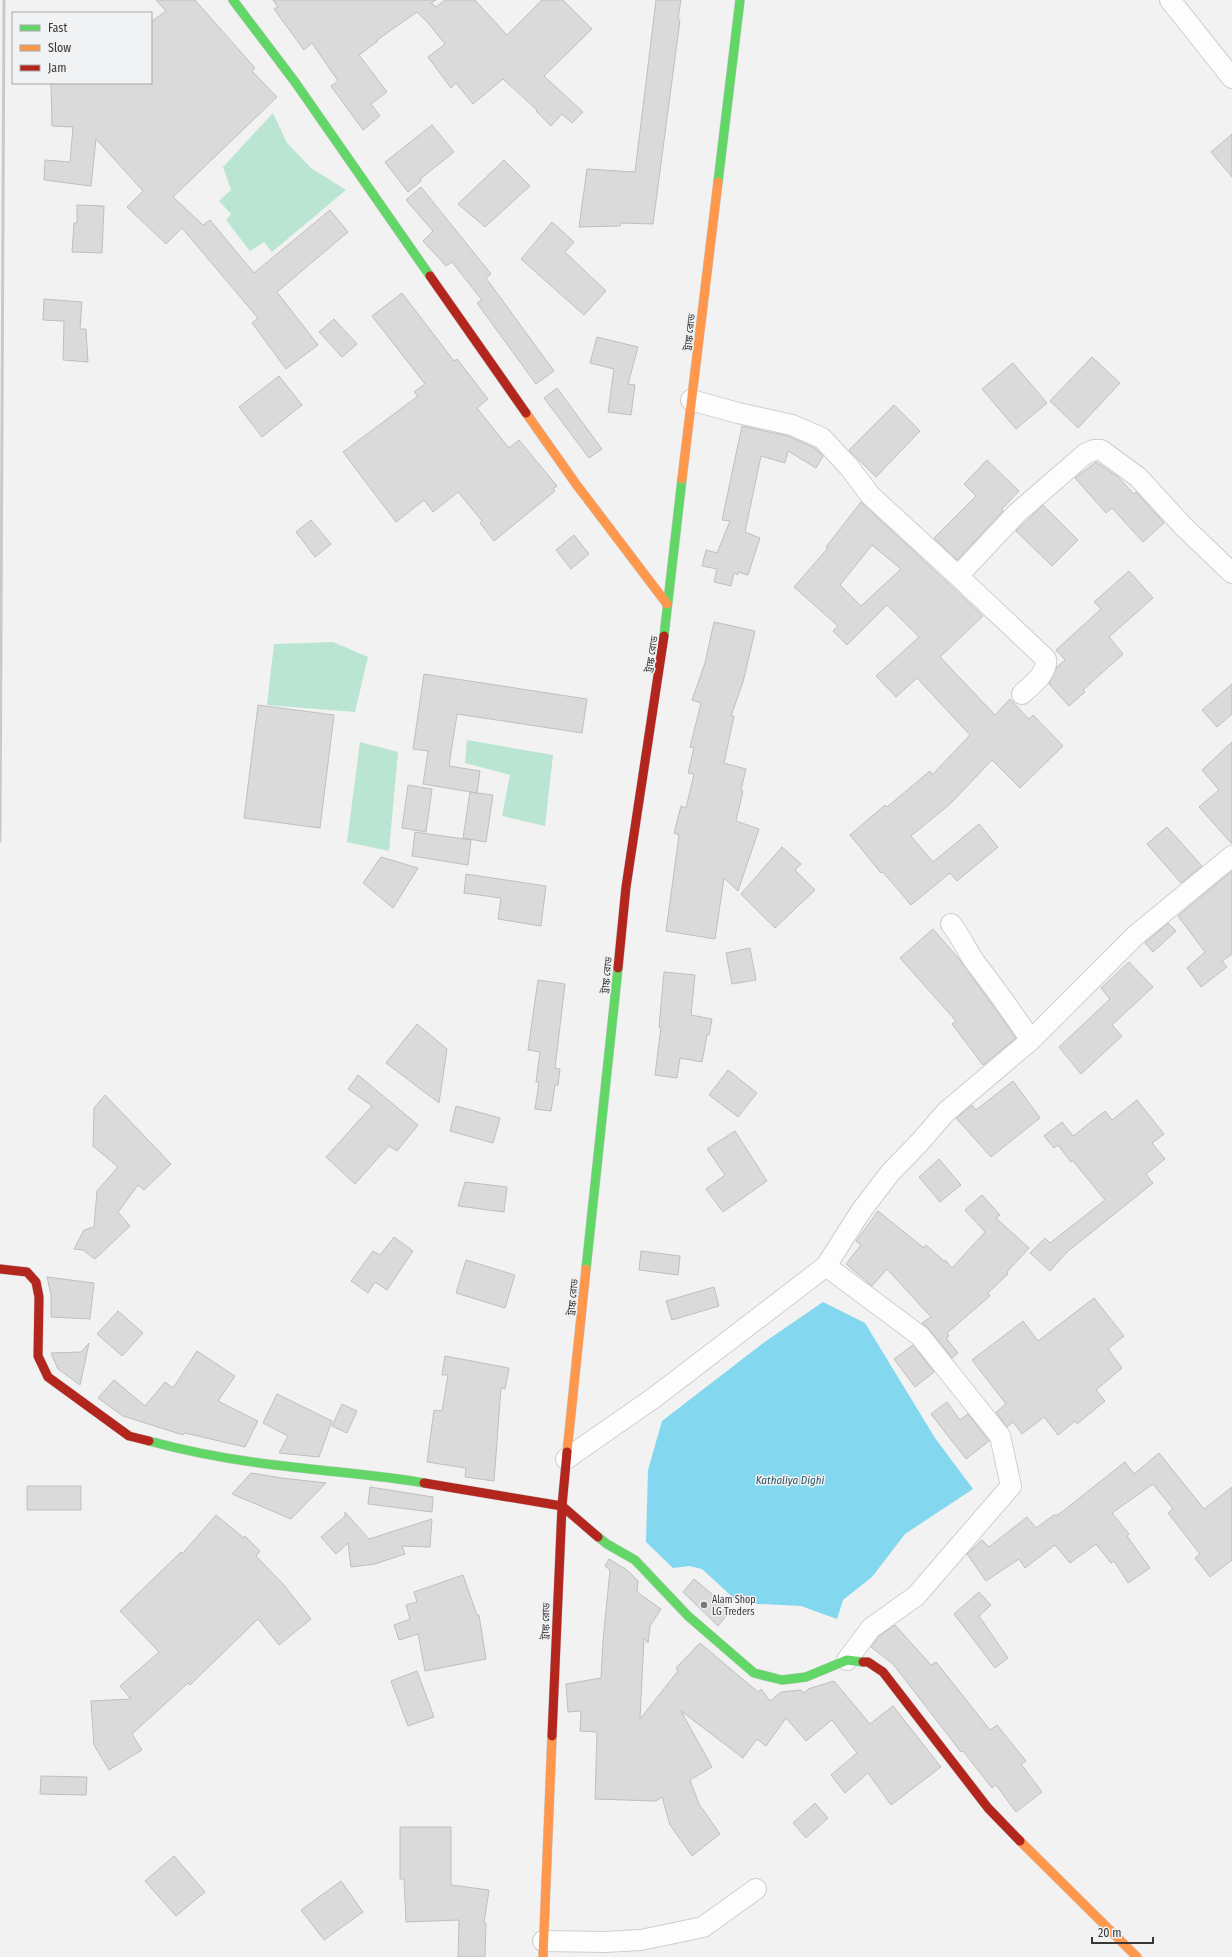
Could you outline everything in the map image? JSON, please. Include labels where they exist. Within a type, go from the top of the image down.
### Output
[{"type":"main road","points":[[233,0],[295,82],[576,484],[667,604]]},
{"type":"main road","name":"ট্রাঙ্ক রোড","points":[[543,1949],[562,1506],[566,1459],[626,887],[666,624],[667,604],[691,400],[740,0]]},
{"type":"main road","points":[[0,1269],[27,1272],[36,1282],[39,1298],[38,1356],[48,1376],[129,1436],[179,1448],[283,1466],[391,1477],[562,1506],[608,1544],[635,1560],[688,1616],[754,1673],[782,1680],[806,1676],[847,1660],[868,1662],[883,1672],[988,1808],[1055,1877],[1137,1957]]},
{"type":"street","points":[[1170,0],[1232,78]]},
{"type":"street","points":[[691,400],[738,413],[792,425],[822,438],[849,468],[870,495],[1046,659],[1047,665],[1042,674],[1022,694]]},
{"type":"street","points":[[958,576],[1017,513],[1085,454],[1094,450],[1101,450],[1138,477],[1183,526],[1232,573]]},
{"type":"street","points":[[566,1459],[655,1397],[826,1266],[861,1211],[890,1173],[946,1112],[1030,1040],[1136,935],[1232,856]]},
{"type":"street","points":[[951,924],[958,932],[976,964],[988,978],[1030,1040]]},
{"type":"street","points":[[826,1266],[920,1336],[1000,1436],[1011,1486],[916,1596],[871,1628],[847,1660]]},
{"type":"street","points":[[543,1949],[605,1942],[641,1940],[703,1927],[756,1889]]},
{"type":"green space","points":[[273,113],[287,143],[311,168],[346,190],[272,252],[264,242],[250,251],[226,220],[231,214],[219,201],[231,190],[223,167]]},
{"type":"green space","points":[[333,642],[368,657],[355,712],[267,705],[274,644]]},
{"type":"green space","points":[[467,740],[553,755],[545,826],[502,816],[510,775],[465,763]]},
{"type":"green space","points":[[360,742],[398,752],[389,851],[347,842]]},
{"type":"water","name":"Kathaliya Dighi","points":[[823,1302],[865,1323],[935,1438],[973,1489],[905,1534],[872,1577],[843,1600],[837,1619],[801,1606],[739,1603],[702,1569],[689,1566],[673,1568],[646,1542],[648,1470],[662,1421],[766,1341]]},
{"type":"building","points":[[156,0],[195,0],[255,68],[252,71],[277,97],[173,197],[203,225],[210,220],[254,273],[330,210],[348,232],[277,292],[318,345],[286,369],[252,323],[258,318],[182,228],[166,244],[127,207],[143,191],[96,139],[91,186],[44,180],[45,160],[70,162],[73,127],[52,126],[51,84],[152,84],[152,21],[166,11]]},
{"type":"building","points":[[273,0],[436,0],[431,3],[436,7],[445,0],[475,0],[507,35],[542,0],[563,0],[592,29],[544,76],[583,112],[572,123],[562,114],[551,126],[536,111],[537,110],[503,79],[473,104],[456,83],[451,88],[428,57],[445,44],[417,12],[377,40],[378,41],[359,55],[387,92],[371,104],[380,116],[363,130],[331,86],[338,81],[312,43],[304,50],[274,9],[278,7]]},
{"type":"building","points":[[656,0],[681,0],[678,19],[680,20],[653,224],[621,223],[620,226],[579,227],[587,169],[635,172]]},
{"type":"building","points":[[432,125],[454,152],[420,179],[421,181],[408,192],[385,162]]},
{"type":"building","points":[[1232,134],[1232,177],[1211,152]]},
{"type":"building","points":[[504,160],[530,186],[485,227],[458,204]]},
{"type":"building","points":[[421,187],[491,274],[486,278],[554,371],[536,384],[477,303],[482,300],[452,262],[446,266],[423,241],[433,231],[406,200]]},
{"type":"building","points":[[77,205],[104,206],[102,253],[72,252],[74,223],[77,223]]},
{"type":"building","points":[[552,222],[574,242],[565,252],[606,291],[584,315],[521,259]]},
{"type":"building","points":[[402,293],[454,361],[457,359],[488,399],[477,408],[509,448],[519,440],[557,486],[553,489],[555,491],[494,541],[480,523],[482,521],[458,492],[433,512],[424,500],[396,522],[343,452],[418,396],[414,392],[425,384],[372,316]]},
{"type":"building","points":[[44,299],[82,302],[80,329],[86,329],[88,362],[63,360],[64,321],[43,320]]},
{"type":"building","points":[[334,319],[357,344],[342,357],[319,332]]},
{"type":"building","points":[[597,337],[638,347],[628,384],[635,385],[631,415],[608,412],[614,369],[590,363]]},
{"type":"building","points":[[1092,357],[1120,383],[1078,428],[1050,401]]},
{"type":"building","points":[[1013,363],[1047,403],[1016,429],[982,389]]},
{"type":"building","points":[[279,376],[302,405],[262,437],[239,407]]},
{"type":"building","points":[[557,388],[602,449],[589,458],[544,398]]},
{"type":"building","points":[[894,405],[920,431],[876,477],[849,450]]},
{"type":"building","points":[[742,426],[788,436],[815,448],[823,456],[816,468],[788,451],[785,463],[761,456],[745,532],[760,538],[748,575],[738,572],[738,575],[734,573],[731,586],[714,582],[717,569],[702,566],[706,550],[717,553],[730,521],[722,520]]},
{"type":"building","points":[[987,460],[1019,491],[1002,509],[1003,511],[957,560],[934,538],[976,496],[964,484]]},
{"type":"building","points":[[1096,462],[1118,477],[1134,494],[1136,492],[1164,523],[1143,542],[1112,508],[1106,513],[1075,478]]},
{"type":"building","points":[[861,502],[983,616],[940,657],[995,715],[1010,699],[1029,719],[1033,715],[1063,746],[1020,788],[992,760],[950,804],[911,836],[933,862],[979,824],[998,847],[957,881],[950,873],[911,905],[883,872],[881,873],[850,835],[885,805],[887,807],[930,771],[932,775],[970,735],[917,678],[896,697],[876,676],[919,637],[887,605],[847,645],[833,631],[838,626],[794,587],[828,548],[826,547]],"holes":[[[872,545],[901,569],[861,606],[840,585]]]},
{"type":"building","points":[[1043,505],[1078,540],[1052,566],[1016,531]]},
{"type":"building","points":[[311,520],[331,544],[315,557],[296,532]]},
{"type":"building","points":[[574,535],[589,554],[571,569],[556,550]]},
{"type":"building","points":[[1129,571],[1153,598],[1109,637],[1123,654],[1083,690],[1085,692],[1069,706],[1049,684],[1057,667],[1065,660],[1056,650],[1101,609],[1094,602]]},
{"type":"building","points":[[714,622],[755,631],[743,682],[731,716],[734,716],[724,763],[746,769],[741,790],[743,791],[736,821],[759,829],[738,891],[724,878],[715,939],[666,931],[679,835],[674,833],[681,806],[686,808],[694,774],[688,773],[694,748],[690,747],[701,703],[692,700],[705,663]]},
{"type":"building","points":[[424,674],[587,699],[582,733],[457,714],[449,766],[480,771],[477,793],[423,784],[428,751],[413,749]]},
{"type":"building","points":[[1232,684],[1232,714],[1217,727],[1202,710]]},
{"type":"building","points":[[258,705],[334,715],[320,828],[244,818]]},
{"type":"building","points":[[1232,742],[1232,844],[1199,807],[1219,790],[1202,770]]},
{"type":"building","points":[[408,785],[432,789],[426,832],[402,828]]},
{"type":"building","points":[[470,792],[493,795],[486,842],[463,838]]},
{"type":"building","points":[[1167,827],[1202,866],[1181,883],[1147,844]]},
{"type":"building","points":[[415,832],[471,840],[468,865],[412,856]]},
{"type":"building","points":[[782,847],[801,864],[795,870],[815,890],[775,928],[741,894]]},
{"type":"building","points":[[381,857],[418,868],[393,908],[363,883]]},
{"type":"building","points":[[1232,871],[1232,954],[1222,961],[1227,967],[1201,987],[1187,968],[1205,952],[1178,916]]},
{"type":"building","points":[[466,874],[546,886],[541,926],[498,919],[501,898],[464,893]]},
{"type":"building","points":[[1168,923],[1176,931],[1153,952],[1145,943]]},
{"type":"building","points":[[933,929],[960,960],[1016,1038],[983,1065],[952,1024],[956,1021],[900,958]]},
{"type":"building","points":[[750,948],[756,980],[732,984],[726,953]]},
{"type":"building","points":[[1129,962],[1153,987],[1112,1025],[1122,1036],[1081,1074],[1059,1047],[1110,999],[1101,988]]},
{"type":"building","points":[[664,972],[695,975],[691,1015],[712,1019],[709,1035],[707,1035],[702,1062],[680,1058],[677,1078],[655,1075],[661,1027],[659,1027]]},
{"type":"building","points":[[538,980],[565,984],[555,1068],[560,1069],[558,1085],[555,1085],[551,1111],[535,1109],[539,1082],[536,1082],[540,1052],[528,1050]]},
{"type":"building","points":[[417,1024],[447,1049],[439,1103],[386,1063]]},
{"type":"building","points":[[728,1070],[757,1093],[738,1117],[709,1095]]},
{"type":"building","points":[[358,1075],[418,1125],[397,1151],[389,1146],[355,1184],[326,1157],[372,1106],[348,1089]]},
{"type":"building","points":[[1013,1081],[1040,1118],[991,1157],[956,1118],[972,1105],[976,1110]]},
{"type":"building","points":[[105,1095],[171,1164],[144,1190],[138,1185],[118,1212],[130,1226],[95,1259],[83,1250],[74,1249],[84,1230],[94,1227],[97,1191],[118,1167],[93,1146],[94,1108]]},
{"type":"building","points":[[1137,1100],[1164,1134],[1152,1143],[1165,1159],[1146,1174],[1153,1183],[1067,1252],[1050,1271],[1030,1253],[1045,1238],[1050,1243],[1105,1200],[1058,1145],[1054,1148],[1044,1136],[1062,1122],[1073,1136],[1105,1111],[1112,1120]]},
{"type":"building","points":[[456,1106],[500,1118],[493,1143],[450,1131]]},
{"type":"building","points":[[735,1131],[767,1181],[723,1212],[706,1189],[725,1175],[707,1149]]},
{"type":"building","points":[[939,1159],[961,1185],[940,1202],[919,1177]]},
{"type":"building","points":[[465,1182],[507,1187],[504,1212],[458,1206]]},
{"type":"building","points":[[982,1195],[1000,1215],[996,1218],[1029,1248],[1007,1272],[1008,1274],[988,1293],[990,1296],[947,1333],[949,1336],[946,1338],[958,1353],[952,1358],[929,1329],[922,1323],[931,1317],[887,1269],[872,1286],[846,1264],[861,1245],[856,1241],[878,1211],[924,1248],[926,1245],[944,1261],[945,1260],[952,1268],[985,1232],[965,1210]]},
{"type":"building","points":[[394,1237],[413,1251],[387,1290],[375,1282],[368,1293],[351,1281],[373,1251],[380,1255]]},
{"type":"building","points":[[641,1251],[680,1256],[678,1275],[639,1270]]},
{"type":"building","points":[[466,1260],[515,1275],[505,1308],[456,1293]]},
{"type":"building","points":[[47,1277],[94,1283],[90,1319],[51,1317],[51,1295]]},
{"type":"building","points":[[714,1287],[719,1306],[672,1320],[666,1301]]},
{"type":"building","points":[[1094,1298],[1124,1336],[1108,1349],[1122,1368],[1096,1390],[1105,1401],[1077,1424],[1075,1421],[1058,1435],[1044,1417],[1022,1434],[1013,1422],[1007,1427],[996,1412],[1006,1404],[972,1360],[1023,1321],[1038,1341]]},
{"type":"building","points":[[118,1311],[143,1333],[122,1356],[97,1334]]},
{"type":"building","points":[[89,1343],[80,1385],[58,1369],[51,1353],[81,1352]]},
{"type":"building","points":[[913,1345],[934,1372],[915,1387],[894,1359]]},
{"type":"building","points":[[197,1351],[235,1376],[218,1401],[258,1421],[245,1447],[185,1433],[183,1435],[123,1416],[98,1398],[114,1380],[145,1406],[165,1382],[173,1388]]},
{"type":"building","points":[[445,1356],[509,1368],[505,1389],[501,1388],[494,1481],[465,1477],[466,1468],[427,1462],[434,1410],[442,1411],[448,1375],[442,1375]]},
{"type":"building","points":[[277,1394],[332,1421],[319,1457],[279,1453],[288,1436],[263,1423]]},
{"type":"building","points":[[947,1402],[960,1420],[968,1414],[989,1441],[966,1459],[931,1414]]},
{"type":"building","points":[[342,1404],[357,1411],[347,1433],[332,1426]]},
{"type":"building","points":[[1159,1453],[1204,1509],[1232,1487],[1232,1560],[1210,1577],[1195,1558],[1200,1554],[1168,1513],[1173,1509],[1153,1484],[1112,1513],[1129,1534],[1127,1536],[1150,1568],[1128,1583],[1114,1561],[1111,1563],[1096,1544],[1070,1563],[1055,1545],[1025,1568],[1019,1559],[986,1581],[967,1554],[982,1540],[989,1547],[1027,1517],[1036,1528],[1054,1515],[1058,1515],[1125,1462],[1134,1474]]},
{"type":"building","points":[[251,1473],[326,1483],[291,1519],[232,1494]]},
{"type":"building","points":[[27,1486],[81,1486],[81,1510],[27,1510]]},
{"type":"building","points":[[370,1487],[433,1497],[432,1512],[368,1504]]},
{"type":"building","points":[[345,1512],[369,1539],[432,1519],[430,1547],[402,1546],[405,1554],[375,1564],[351,1567],[348,1543],[336,1554],[321,1537],[345,1516]]},
{"type":"building","points":[[216,1515],[244,1538],[245,1536],[260,1551],[256,1556],[283,1584],[311,1619],[279,1645],[258,1619],[190,1685],[188,1683],[132,1734],[142,1750],[109,1770],[94,1745],[91,1701],[131,1699],[120,1686],[159,1652],[120,1611],[181,1552],[182,1554]]},
{"type":"building","points":[[609,1559],[627,1570],[638,1581],[637,1592],[661,1609],[650,1626],[648,1643],[644,1638],[640,1719],[678,1671],[676,1668],[700,1643],[758,1692],[761,1689],[770,1701],[781,1692],[801,1690],[804,1693],[808,1689],[834,1681],[870,1724],[893,1706],[941,1767],[891,1805],[868,1773],[845,1793],[831,1775],[857,1753],[832,1720],[806,1741],[786,1718],[766,1746],[757,1739],[743,1758],[681,1711],[712,1767],[690,1780],[699,1804],[720,1834],[692,1856],[670,1825],[662,1797],[656,1801],[595,1799],[597,1732],[580,1731],[581,1711],[568,1712],[566,1684],[601,1678],[610,1570],[605,1566]]},
{"type":"building","points":[[463,1575],[477,1615],[479,1615],[486,1659],[425,1671],[418,1634],[399,1640],[394,1625],[410,1619],[406,1605],[417,1602],[414,1592]]},
{"type":"building","name":"Alam Shop LG Treders","points":[[694,1579],[731,1610],[718,1626],[683,1592]]},
{"type":"building","points":[[979,1592],[991,1605],[979,1616],[1008,1658],[995,1668],[954,1614]]},
{"type":"building","points":[[895,1625],[931,1665],[936,1662],[990,1730],[997,1725],[1026,1761],[1021,1764],[1042,1792],[1016,1812],[996,1785],[992,1788],[963,1751],[961,1752],[893,1664],[871,1647],[879,1636]]},
{"type":"building","points":[[417,1671],[434,1717],[408,1726],[391,1681]]},
{"type":"building","points":[[41,1776],[87,1777],[86,1795],[40,1794]]},
{"type":"building","points":[[815,1803],[828,1818],[806,1838],[793,1823]]},
{"type":"building","points":[[400,1827],[451,1827],[451,1885],[489,1890],[484,1923],[486,1923],[485,1957],[458,1957],[459,1920],[406,1922],[404,1879],[400,1879]]},
{"type":"building","points":[[174,1856],[205,1892],[176,1916],[145,1881]]},
{"type":"building","points":[[341,1881],[363,1912],[324,1940],[301,1910]]},
{"type":"railway","points":[[0,841],[4,0]]},
{"type":"traffic: fast","points":[[233,0],[295,82],[430,276]]},
{"type":"traffic: fast","points":[[718,182],[740,0]]},
{"type":"traffic: fast","points":[[664,636],[682,479]]},
{"type":"traffic: fast","points":[[586,1269],[618,968]]},
{"type":"traffic: fast","points":[[149,1441],[199,1453],[250,1462],[424,1483]]},
{"type":"traffic: fast","points":[[598,1537],[635,1560],[688,1616],[754,1673],[782,1680],[806,1677],[847,1660],[863,1662]]},
{"type":"traffic: slow","points":[[682,479],[718,182]]},
{"type":"traffic: slow","points":[[526,413],[576,484],[667,604]]},
{"type":"traffic: slow","points":[[567,1452],[586,1269]]},
{"type":"traffic: slow","points":[[543,1957],[552,1736]]},
{"type":"traffic: slow","points":[[1020,1841],[1137,1957]]},
{"type":"traffic: jam","points":[[430,276],[526,413]]},
{"type":"traffic: jam","points":[[618,968],[626,887],[664,636]]},
{"type":"traffic: jam","points":[[0,1269],[27,1272],[36,1282],[39,1297],[38,1356],[48,1377],[129,1436],[149,1441]]},
{"type":"traffic: jam","points":[[552,1736],[562,1506],[567,1452]]},
{"type":"traffic: jam","points":[[424,1483],[562,1506],[598,1537]]},
{"type":"traffic: jam","points":[[863,1662],[868,1662],[883,1672],[988,1808],[1020,1841]]},
{"type":"place","name":"Alam Shop LG Treders","points":[[704,1605]]}]
